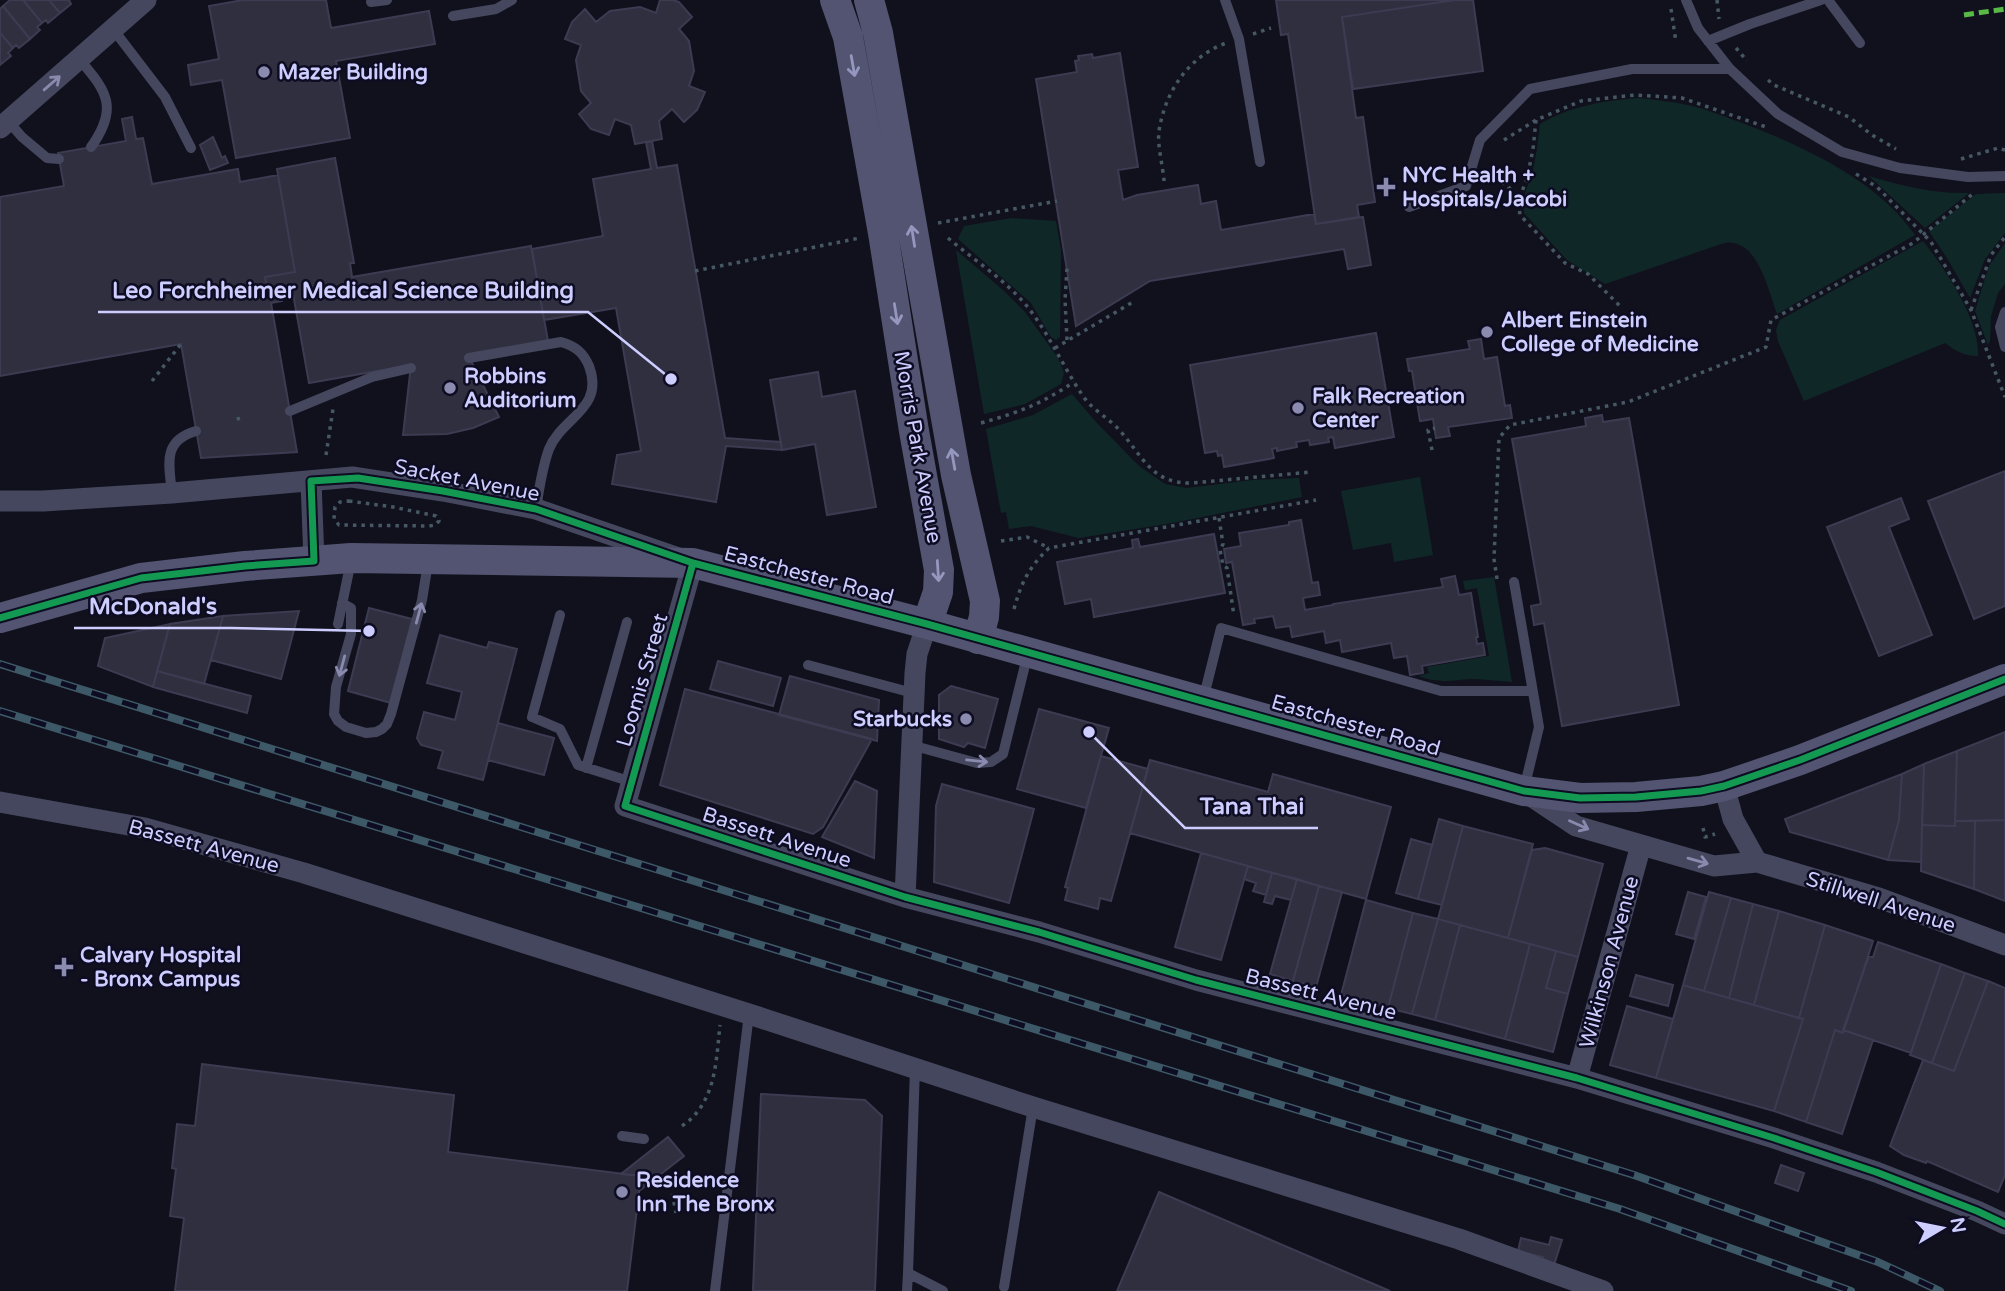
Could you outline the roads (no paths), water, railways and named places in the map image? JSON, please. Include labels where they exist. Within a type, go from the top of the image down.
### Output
[{"type":"main road","name":"Morris Park Avenue","points":[[835,0],[848,37],[939,570],[938,592],[927,624]]},
{"type":"main road","name":"Morris Park Avenue","points":[[869,0],[878,33],[956,475],[985,601],[978,639]]},
{"type":"main road","name":"Eastchester Road","points":[[0,618],[141,578],[245,566],[351,558],[693,563],[927,624],[1524,790],[1590,798],[1636,797],[1701,791],[1724,786],[1800,760],[2005,679]]},
{"type":"street","points":[[4,124],[146,0]]},
{"type":"street","name":"Sacket Avenue","points":[[0,501],[172,493],[352,477],[536,509],[693,563]]},
{"type":"street","points":[[311,481],[314,561]]},
{"type":"street","name":"Loomis Street","points":[[625,806],[693,563]]},
{"type":"street","name":"Morris Park Avenue","points":[[905,897],[913,693],[917,654],[927,624]]},
{"type":"street","points":[[1724,786],[1733,819],[1757,862]]},
{"type":"street","name":"Eastchester Road","points":[[1524,790],[1576,826],[1641,845]]},
{"type":"street","name":"Bassett Avenue","points":[[0,802],[145,828],[304,873],[1034,1107],[1459,1239],[1603,1291]]},
{"type":"street","name":"Bassett Avenue","points":[[625,806],[905,897],[1039,932],[1196,980],[1577,1079],[1774,1138],[1863,1167],[2005,1224]]},
{"type":"street","name":"Stillwell Avenue","points":[[1641,845],[1714,866],[1757,862],[1879,898],[2005,946]]},
{"type":"street","name":"Wilkinson Avenue","points":[[1577,1079],[1641,845]]},
{"type":"lane","points":[[371,2],[387,0]]},
{"type":"lane","points":[[453,16],[496,9],[512,0]]},
{"type":"lane","points":[[1225,0],[1239,39],[1260,162]]},
{"type":"lane","points":[[1686,0],[1698,28],[1730,69],[1778,114],[1842,152],[1900,168],[1968,177],[2005,176]]},
{"type":"lane","points":[[1708,41],[1821,0]]},
{"type":"lane","points":[[1828,0],[1860,43]]},
{"type":"lane","points":[[113,29],[165,97],[191,148]]},
{"type":"lane","points":[[79,59],[105,93],[108,109],[100,135],[91,147]]},
{"type":"lane","points":[[1409,207],[1466,186],[1480,140],[1530,89],[1633,69],[1730,69]]},
{"type":"lane","points":[[4,124],[47,158],[59,159]]},
{"type":"lane","points":[[2005,312],[2000,327],[2005,347]]},
{"type":"lane","points":[[469,358],[561,342],[575,346],[586,358],[593,384],[590,400],[579,414],[561,429],[549,448],[536,509]]},
{"type":"lane","points":[[290,411],[372,377],[411,368]]},
{"type":"lane","points":[[172,493],[169,459],[174,444],[182,435],[196,431]]},
{"type":"lane","points":[[338,624],[351,558]]},
{"type":"lane","points":[[342,603],[351,608],[351,634],[334,698],[334,714],[346,727],[357,731],[376,732],[387,724],[391,714],[422,600],[429,559]]},
{"type":"lane","points":[[1514,582],[1539,727],[1524,790]]},
{"type":"lane","points":[[560,615],[532,717],[560,729],[578,765],[632,782]]},
{"type":"lane","points":[[586,768],[627,622]]},
{"type":"lane","points":[[1203,700],[1221,628],[1441,691],[1532,691]]},
{"type":"lane","points":[[911,745],[977,763],[991,762],[1003,754],[1028,652]]},
{"type":"lane","points":[[808,664],[913,693]]},
{"type":"lane","points":[[715,1291],[749,1014]]},
{"type":"lane","points":[[907,1291],[915,1068]]},
{"type":"lane","points":[[1004,1287],[1034,1107]]},
{"type":"lane","points":[[622,1136],[644,1139]]},
{"type":"lane","points":[[908,1273],[943,1291]]},
{"type":"railway","points":[[0,664],[1634,1175],[1878,1262],[1940,1291]]},
{"type":"railway","points":[[0,711],[1620,1209],[1851,1291]]},
{"type":"place","name":"Mazer Building","points":[[264,72]]},
{"type":"place","name":"NYC Health + Hospitals/Jacobi","points":[[1386,187]]},
{"type":"place","name":"Albert Einstein College of Medicine","points":[[1487,332]]},
{"type":"place","name":"Leo Forchheimer Medical Science Building","points":[[671,379]]},
{"type":"place","name":"Robbins Auditorium","points":[[450,388]]},
{"type":"place","name":"Falk Recreation Center","points":[[1298,408]]},
{"type":"place","name":"McDonald's","points":[[369,631]]},
{"type":"place","name":"Starbucks","points":[[966,719]]},
{"type":"place","name":"Tana Thai","points":[[1089,732]]},
{"type":"place","name":"Calvary Hospital - Bronx Campus","points":[[64,967]]},
{"type":"place","name":"Residence Inn The Bronx","points":[[622,1192]]}]
